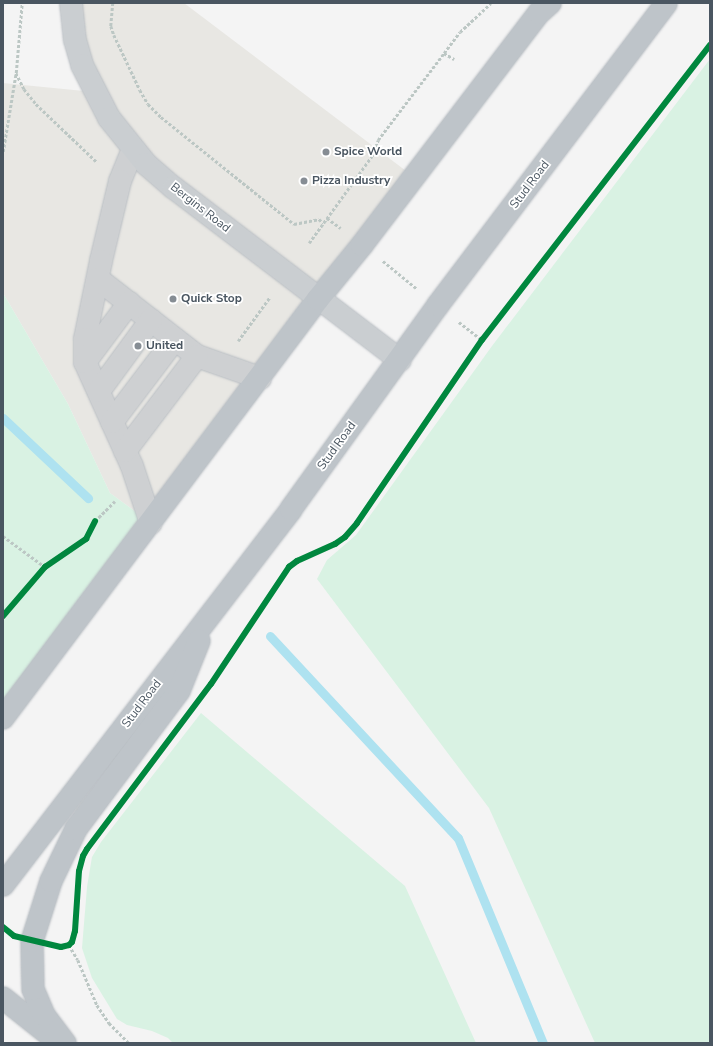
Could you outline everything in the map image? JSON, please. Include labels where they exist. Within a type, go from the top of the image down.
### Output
[{"type":"highway","points":[[3,718],[318,299],[362,245],[539,13],[550,3]]},
{"type":"highway","name":"Stud Road","points":[[3,885],[292,509],[438,305],[666,3]]},
{"type":"highway","points":[[65,1043],[44,1015],[33,989],[32,941],[51,881],[76,829],[179,691],[209,616]]},
{"type":"highway","points":[[3,998],[60,1043]]},
{"type":"main road","name":"Bergins Road","points":[[71,3],[75,40],[82,66],[109,118],[133,149],[161,178],[400,360]]},
{"type":"lane","points":[[133,149],[120,181],[85,340],[85,362],[132,466],[151,523]]},
{"type":"lane","points":[[98,279],[198,356],[260,378]]},
{"type":"lane","points":[[85,362],[129,303]]},
{"type":"lane","points":[[99,391],[151,320]]},
{"type":"lane","points":[[112,422],[175,339]]},
{"type":"lane","points":[[125,451],[198,356]]},
{"type":"path","points":[[3,152],[16,73],[22,3]]},
{"type":"path","points":[[113,3],[111,26],[140,90],[148,104],[161,117],[294,224],[319,219],[323,223]]},
{"type":"path","points":[[309,243],[372,156],[378,140],[460,32],[491,3]]},
{"type":"path","points":[[444,53],[454,60]]},
{"type":"path","points":[[16,73],[24,89],[36,104],[92,158],[120,181]]},
{"type":"path","points":[[327,218],[482,340]]},
{"type":"path","points":[[477,346],[486,334]]},
{"type":"path","points":[[3,536],[45,567]]},
{"type":"path","points":[[40,573],[50,563]]},
{"type":"path","points":[[32,941],[61,947],[69,945],[74,936]]},
{"type":"path","points":[[69,945],[78,960],[97,1005],[109,1023],[128,1043]]},
{"type":"shaded area","points":[[71,3],[184,3],[414,177],[151,523],[110,493],[68,404],[3,293],[3,83],[94,92]]},
{"type":"green space","points":[[710,59],[710,1043],[595,1043],[489,808],[317,579],[327,560],[356,535],[492,346]]},
{"type":"green space","points":[[3,293],[68,404],[110,493],[151,523],[3,718]]},
{"type":"green space","points":[[201,713],[405,886],[476,1043],[173,1043],[168,1038],[152,1031],[127,1025],[117,1019],[92,978],[82,948],[87,887],[92,857],[101,842]]},
{"type":"waterway","points":[[3,418],[88,498]]},
{"type":"waterway","points":[[270,636],[458,838],[543,1043]]},
{"type":"cycle path","points":[[3,927],[14,936],[61,947],[69,945],[72,942],[75,931],[79,871],[83,856],[87,849],[211,684],[289,567],[297,561],[335,544],[345,537],[357,523],[482,340],[710,45]]},
{"type":"cycle path","points":[[3,616],[45,567],[86,539],[95,521]]},
{"type":"place","name":"Spice World","points":[[326,152]]},
{"type":"place","name":"Pizza Industry","points":[[304,181]]},
{"type":"place","name":"Quick Stop","points":[[173,299]]},
{"type":"place","name":"United","points":[[138,346]]}]
